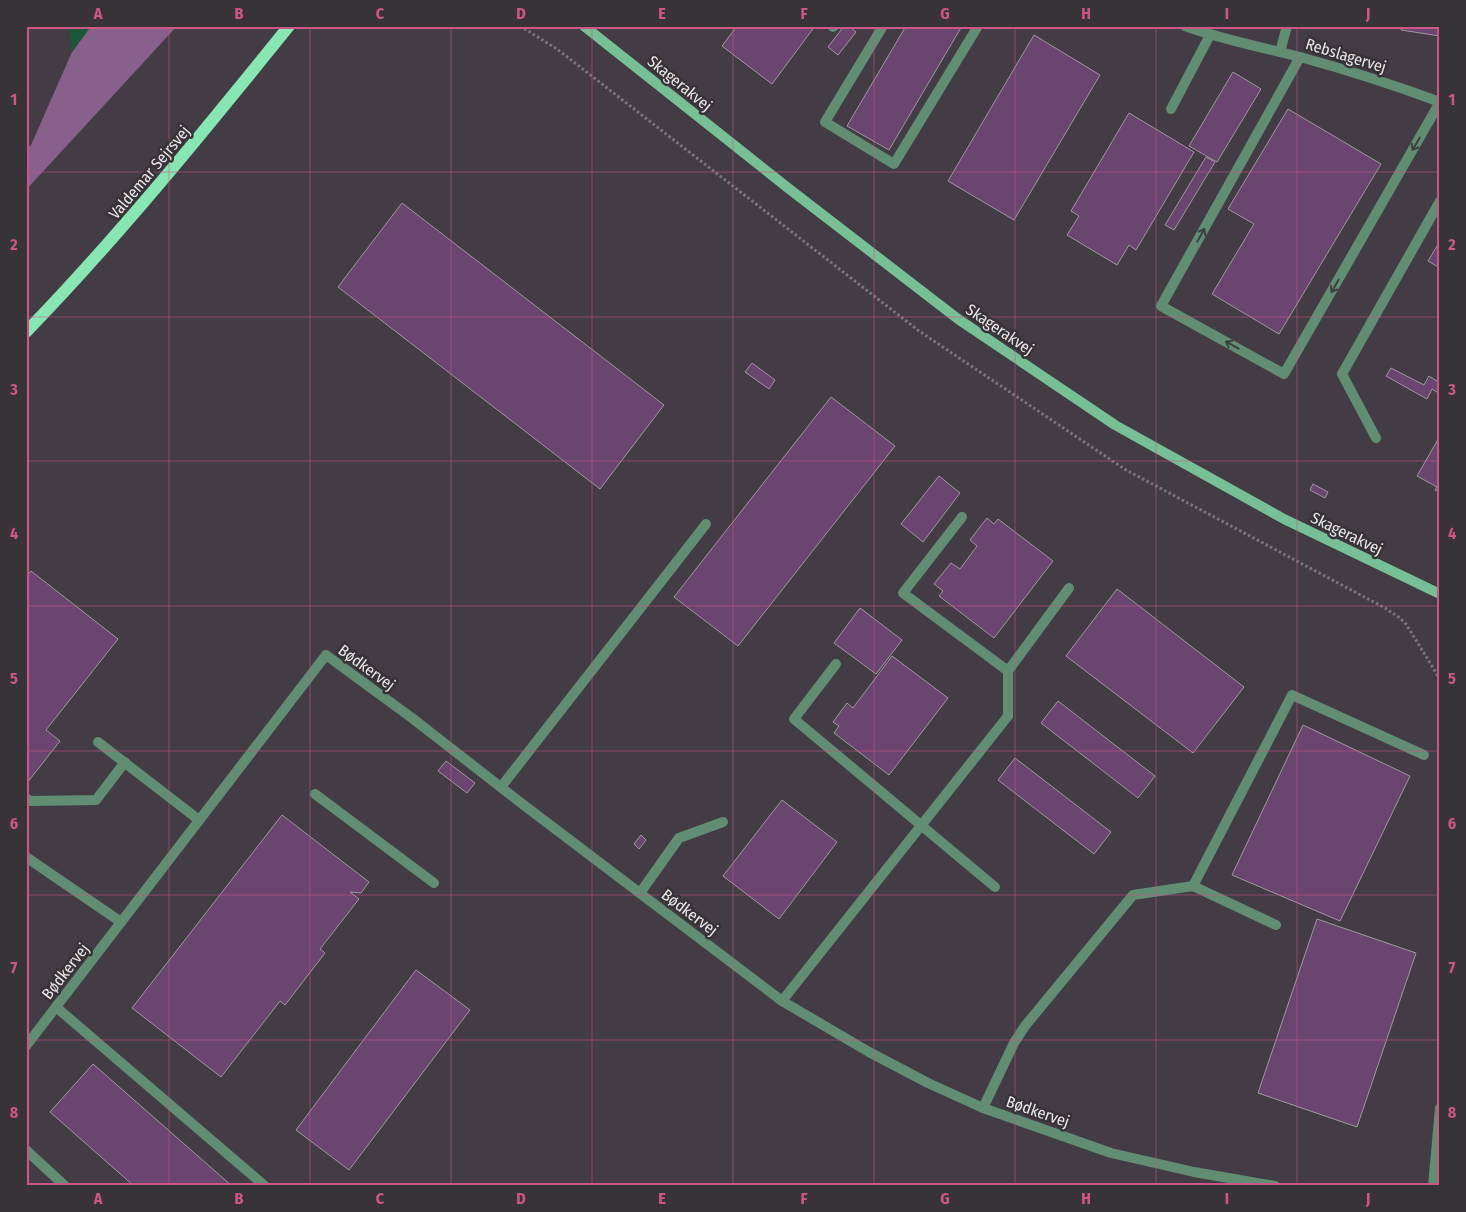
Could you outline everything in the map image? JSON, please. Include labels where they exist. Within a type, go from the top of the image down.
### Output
[{"type":"main road","name":"Valdemar Sejrsvej","points":[[26,332],[106,247],[200,136],[289,26]]},
{"type":"street","name":"Skagerakvej","points":[[584,26],[788,188],[958,319],[1115,425],[1284,519],[1440,594]]},
{"type":"street","points":[[883,26],[825,122],[894,164],[978,26]]},
{"type":"street","name":"Rebslagervej","points":[[1185,26],[1210,35],[1300,57],[1376,79],[1440,102]]},
{"type":"street","points":[[1280,52],[1287,26]]},
{"type":"street","points":[[1172,109],[1210,35]]},
{"type":"street","points":[[1300,57],[1161,306],[1284,374],[1440,102]]},
{"type":"street","points":[[1376,438],[1342,374],[1440,201]]},
{"type":"street","points":[[962,517],[903,593],[1008,671]]},
{"type":"street","points":[[501,787],[706,524]]},
{"type":"street","points":[[782,1001],[1008,716],[1008,671],[1069,588]]},
{"type":"street","name":"Bødkervej","points":[[26,1046],[326,655],[412,718],[782,1001],[869,1052],[928,1083],[983,1108],[1111,1153],[1194,1172],[1275,1186]]},
{"type":"street","points":[[836,664],[794,719],[995,887]]},
{"type":"street","points":[[1194,886],[1292,695],[1424,755]]},
{"type":"street","points":[[98,742],[199,820]]},
{"type":"street","points":[[26,798],[30,801],[96,800],[124,762]]},
{"type":"street","points":[[315,794],[434,883]]},
{"type":"street","points":[[640,893],[679,838],[723,822]]},
{"type":"street","points":[[26,857],[122,922]]},
{"type":"street","points":[[983,1108],[1014,1044],[1025,1026],[1133,895],[1194,886],[1276,925]]},
{"type":"street","points":[[56,1007],[265,1186]]},
{"type":"street","points":[[1433,1186],[1439,1112]]},
{"type":"street","points":[[26,1150],[65,1186]]},
{"type":"shaded area","points":[[26,26],[1440,26],[1440,1186],[26,1186]]},
{"type":"shaded area","points":[[69,26],[91,26],[72,52]]},
{"type":"shaded area","points":[[91,26],[177,26],[26,190],[26,150],[31,145],[72,52]]},
{"type":"building","points":[[737,26],[815,26],[772,84],[722,46]]},
{"type":"building","points":[[844,26],[849,26],[856,32],[838,55],[828,47]]},
{"type":"building","points":[[906,26],[962,26],[889,150],[847,126]]},
{"type":"building","points":[[1401,26],[1440,26],[1440,36],[1401,30]]},
{"type":"building","points":[[1034,35],[1100,75],[1014,220],[948,181]]},
{"type":"building","points":[[1233,72],[1261,89],[1217,162],[1189,146]]},
{"type":"building","points":[[1288,109],[1381,164],[1279,334],[1212,294],[1254,224],[1228,209]]},
{"type":"building","points":[[1129,113],[1194,152],[1136,250],[1129,245],[1117,265],[1067,235],[1079,216],[1071,211]]},
{"type":"building","points":[[1206,157],[1215,162],[1174,230],[1165,225]]},
{"type":"building","points":[[402,203],[664,405],[600,489],[338,287]]},
{"type":"building","points":[[1440,241],[1440,268],[1428,261]]},
{"type":"building","points":[[752,363],[775,380],[769,389],[745,372]]},
{"type":"building","points":[[1391,368],[1424,385],[1429,376],[1440,383],[1440,394],[1432,389],[1427,399],[1386,376]]},
{"type":"building","points":[[831,397],[895,446],[738,646],[674,597]]},
{"type":"building","points":[[1440,436],[1440,492],[1435,490],[1437,487],[1417,476]]},
{"type":"building","points":[[939,476],[960,493],[923,542],[901,524]]},
{"type":"building","points":[[1313,484],[1328,492],[1325,498],[1310,490]]},
{"type":"building","points":[[987,518],[994,524],[998,519],[1053,561],[994,638],[939,596],[943,591],[934,584],[951,563],[960,569],[977,546],[970,540]]},
{"type":"building","points":[[31,571],[118,639],[46,730],[60,741],[27,783],[26,577]]},
{"type":"building","points":[[1117,589],[1244,687],[1193,753],[1066,656]]},
{"type":"building","points":[[860,608],[902,640],[876,674],[834,643]]},
{"type":"building","points":[[892,656],[948,698],[889,775],[834,733],[839,726],[833,722],[847,703],[853,708]]},
{"type":"building","points":[[1058,701],[1155,776],[1138,798],[1041,723]]},
{"type":"building","points":[[1303,725],[1410,776],[1340,921],[1232,875]]},
{"type":"building","points":[[1015,758],[1111,832],[1094,854],[998,780]]},
{"type":"building","points":[[446,761],[475,783],[467,793],[438,771]]},
{"type":"building","points":[[782,800],[837,842],[779,919],[723,876]]},
{"type":"building","points":[[282,815],[369,882],[361,893],[350,892],[359,899],[320,949],[325,953],[285,1005],[280,1001],[221,1077],[132,1008]]},
{"type":"building","points":[[641,835],[646,840],[639,849],[634,844]]},
{"type":"building","points":[[1317,919],[1416,953],[1357,1127],[1258,1093]]},
{"type":"building","points":[[416,970],[470,1010],[349,1170],[296,1130]]},
{"type":"building","points":[[93,1064],[232,1186],[134,1186],[50,1112]]}]
